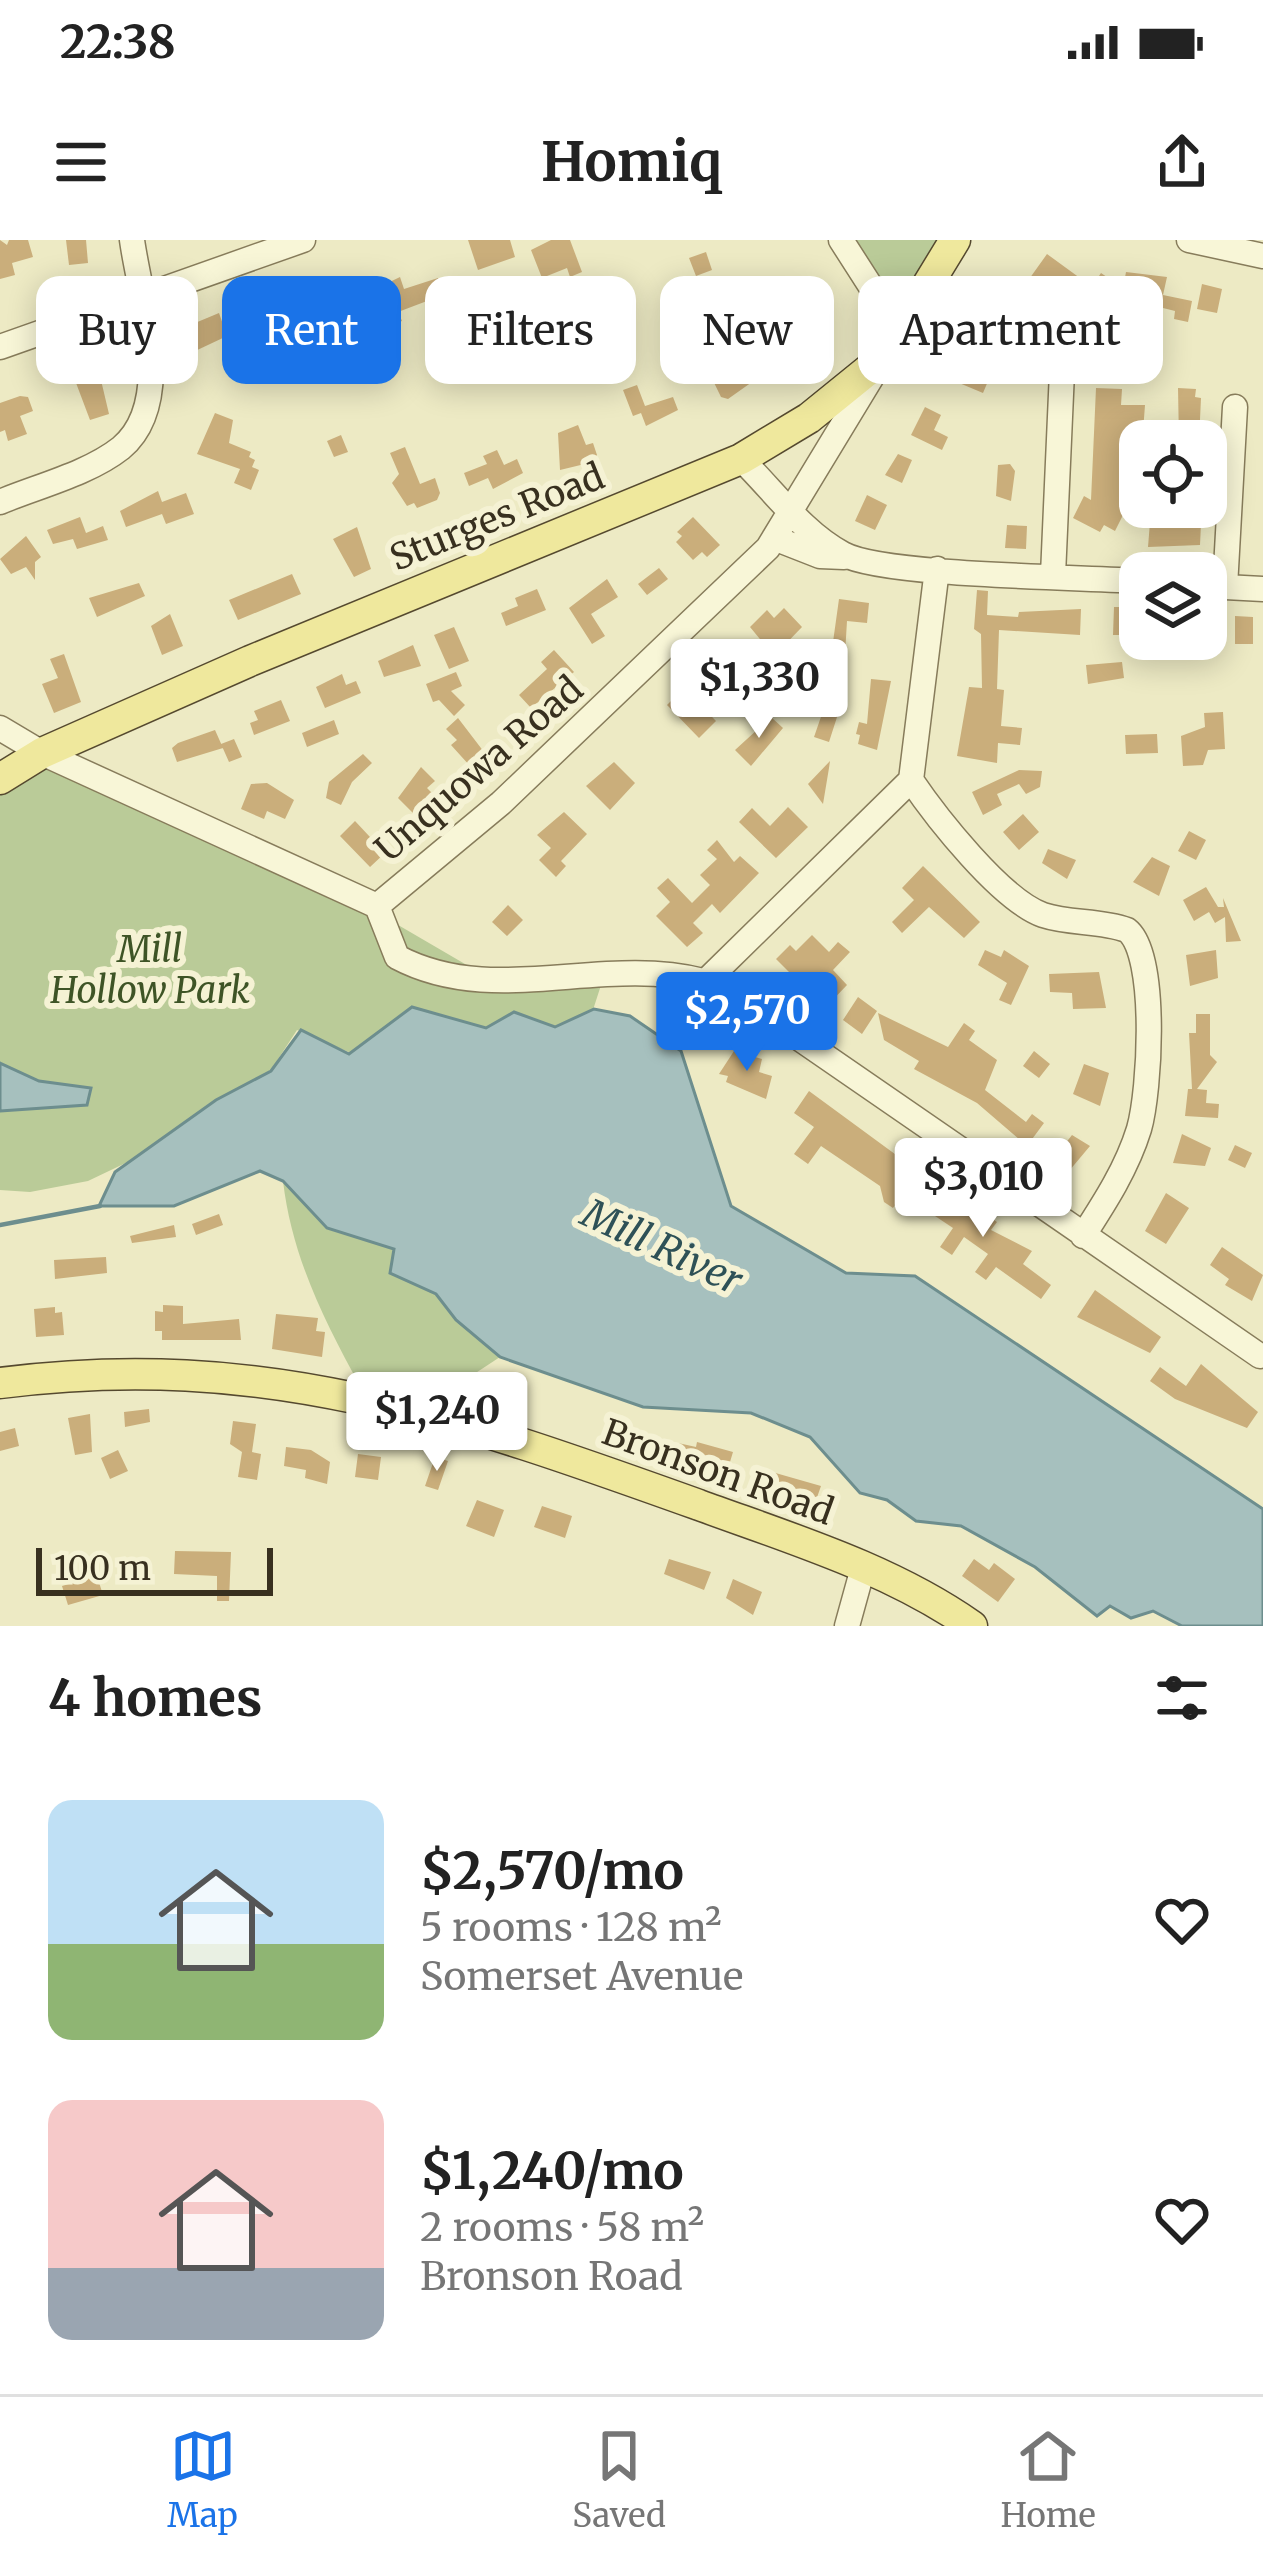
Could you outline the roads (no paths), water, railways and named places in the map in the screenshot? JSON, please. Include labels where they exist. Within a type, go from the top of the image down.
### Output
[{"type":"main road","name":"Sturges Road","points":[[933,276],[955,240]]},
{"type":"main road","name":"Sturges Road","points":[[0,779],[43,753],[741,459],[809,418],[858,375]]},
{"type":"main road","name":"Bronson Road","points":[[0,1382],[167,1371],[304,1387],[414,1408],[716,1511],[863,1568],[937,1601],[972,1626]]},
{"type":"street","points":[[132,240],[137,276]]},
{"type":"street","points":[[198,278],[303,240]]},
{"type":"street","points":[[841,240],[858,276]]},
{"type":"street","points":[[1189,240],[1263,256]]},
{"type":"street","points":[[0,347],[36,335]]},
{"type":"street","points":[[0,502],[102,459],[135,433],[148,384]]},
{"type":"street","name":"Unquowa Road","points":[[0,728],[43,753],[377,906],[599,712],[774,538],[868,384]]},
{"type":"street","points":[[1053,575],[1061,384]]},
{"type":"street","points":[[1219,552],[1235,407]]},
{"type":"street","points":[[741,459],[847,557]]},
{"type":"street","points":[[774,538],[820,556],[938,569],[1119,580]]},
{"type":"street","points":[[706,981],[911,780],[938,569]]},
{"type":"street","points":[[1227,588],[1263,590]]},
{"type":"street","points":[[911,780],[932,812],[1028,907],[1057,919],[1117,926],[1135,937],[1144,953],[1143,1110],[1121,1176],[1083,1236]]},
{"type":"street","points":[[377,906],[397,957],[454,980],[607,972],[706,981],[761,1012],[1260,1356]]},
{"type":"street","points":[[847,1626],[863,1568]]},
{"type":"water","points":[[412,1007],[486,1028],[514,1012],[555,1027],[594,1009],[630,1016],[681,1051],[731,1206],[846,1273],[915,1276],[1263,1509],[1263,1626],[1182,1626],[1153,1611],[1131,1618],[1110,1606],[1097,1616],[1035,1567],[961,1526],[916,1521],[887,1500],[860,1493],[810,1437],[751,1413],[643,1407],[500,1357],[456,1320],[436,1294],[390,1273],[394,1249],[327,1228],[283,1181],[260,1171],[174,1206],[99,1206],[115,1172],[216,1100],[271,1071],[301,1030],[349,1054]]},
{"type":"water","points":[[0,1063],[39,1081],[91,1088],[87,1105],[0,1111]]},
{"type":"waterway","name":"Mill River","points":[[0,1225],[100,1206]]},
{"type":"park label","name":"Mill Hollow Park","points":[[150,970]]}]
